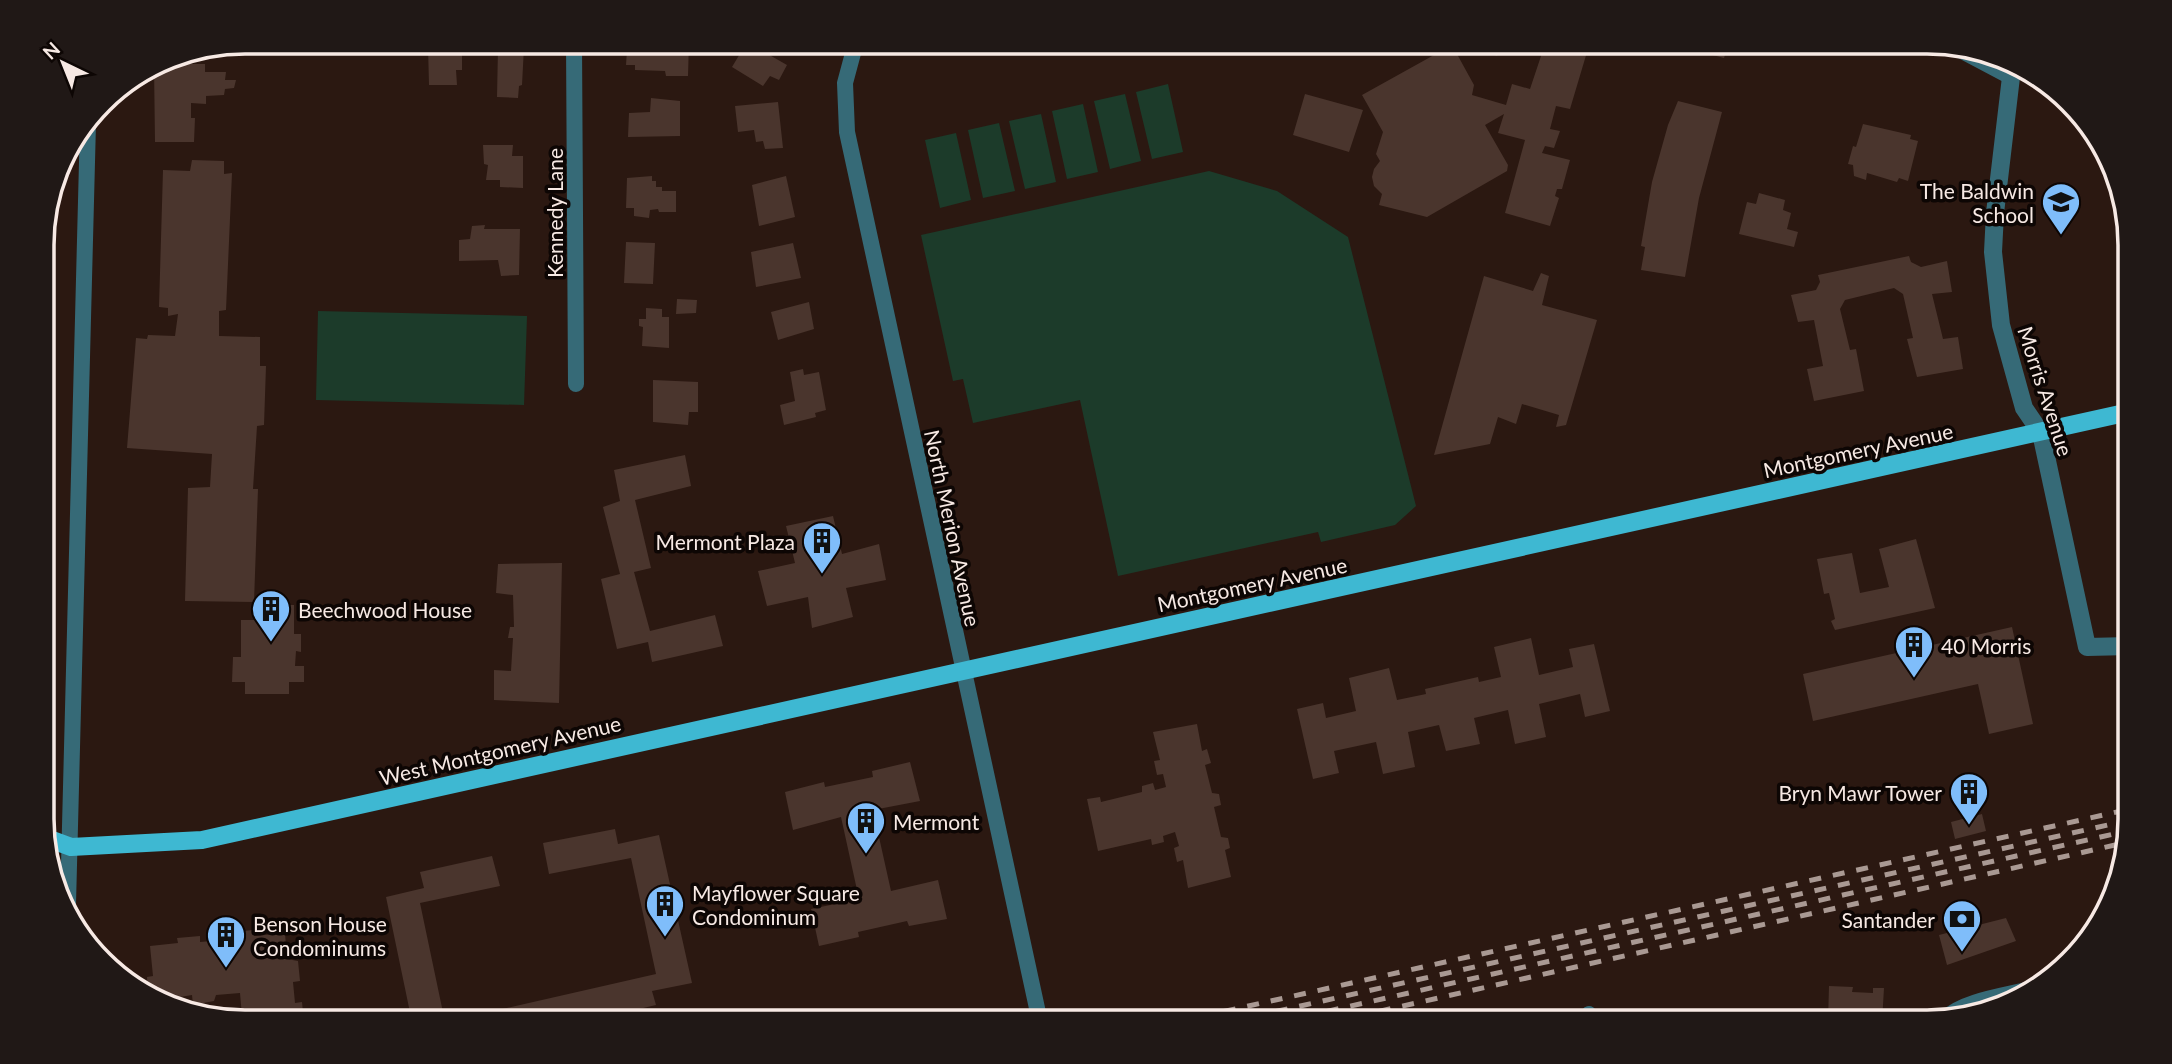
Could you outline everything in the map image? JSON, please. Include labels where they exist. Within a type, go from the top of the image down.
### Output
[{"type":"main road","name":"Montgomery Avenue","points":[[963,671],[2118,415]]},
{"type":"main road","name":"West Montgomery Avenue","points":[[56,841],[71,847],[202,840],[963,671]]},
{"type":"street","name":"Kennedy Lane","points":[[574,54],[576,384]]},
{"type":"street","name":"North Merion Avenue","points":[[853,54],[845,83],[847,132],[1037,1010]]},
{"type":"street","name":"Morris Avenue","points":[[2013,75],[1995,213],[1993,252],[2001,325],[2024,408],[2041,433],[2087,647],[2118,646]]},
{"type":"street","points":[[69,891],[88,137]]},
{"type":"green space","points":[[1168,84],[1183,152],[1152,159],[1136,92]]},
{"type":"green space","points":[[1125,94],[1141,161],[1110,169],[1094,101]]},
{"type":"green space","points":[[1083,104],[1098,172],[1067,179],[1052,111]]},
{"type":"green space","points":[[1041,114],[1056,182],[1025,189],[1009,121]]},
{"type":"green space","points":[[999,123],[1015,191],[983,198],[968,130]]},
{"type":"green space","points":[[956,133],[971,200],[940,208],[925,140]]},
{"type":"green space","points":[[1209,171],[1277,191],[1348,237],[1416,506],[1395,525],[1321,542],[1318,532],[1118,576],[1080,400],[973,423],[963,379],[953,381],[921,235]]},
{"type":"green space","points":[[318,311],[527,316],[524,405],[316,400]]},
{"type":"building","points":[[428,54],[462,54],[462,70],[456,70],[457,85],[429,85]]},
{"type":"building","points":[[498,54],[524,54],[522,85],[519,86],[518,98],[497,97]]},
{"type":"building","points":[[627,54],[689,54],[688,76],[666,76],[665,71],[635,70],[635,65],[626,65]]},
{"type":"building","points":[[740,54],[768,54],[787,65],[779,80],[770,76],[763,86],[732,67]]},
{"type":"building","points":[[1436,54],[1457,54],[1474,85],[1472,95],[1506,105],[1512,84],[1530,89],[1542,54],[1586,54],[1570,109],[1556,106],[1550,129],[1560,131],[1554,148],[1545,146],[1542,153],[1570,160],[1562,189],[1557,189],[1555,196],[1559,198],[1550,226],[1505,213],[1525,140],[1498,133],[1504,114],[1485,125],[1508,165],[1507,171],[1427,217],[1379,205],[1382,194],[1374,186],[1372,177],[1380,161],[1376,154],[1383,132],[1362,95]]},
{"type":"building","points":[[1709,54],[1725,54],[1724,58]]},
{"type":"building","points":[[184,64],[205,64],[205,72],[226,72],[225,80],[236,80],[234,88],[225,89],[224,95],[206,96],[206,104],[191,103],[191,118],[195,118],[194,142],[155,142],[154,78]]},
{"type":"building","points":[[1305,94],[1363,110],[1349,152],[1293,135]]},
{"type":"building","points":[[651,98],[680,101],[680,136],[628,137],[629,113],[650,112]]},
{"type":"building","points":[[1678,101],[1722,112],[1699,198],[1685,277],[1641,270],[1645,247],[1641,246],[1652,182],[1668,125]]},
{"type":"building","points":[[778,102],[783,148],[765,149],[763,141],[756,142],[754,130],[738,132],[735,106]]},
{"type":"building","points":[[1863,124],[1911,135],[1910,139],[1918,141],[1908,181],[1899,178],[1897,182],[1867,173],[1866,180],[1854,176],[1853,165],[1848,164]]},
{"type":"building","points":[[483,145],[513,145],[512,156],[523,156],[523,188],[500,187],[500,180],[486,180],[488,165],[484,164]]},
{"type":"building","points":[[192,160],[224,161],[224,174],[232,173],[226,310],[219,311],[219,336],[260,337],[260,366],[266,366],[264,425],[257,426],[253,489],[258,489],[254,602],[185,601],[188,488],[210,487],[212,454],[127,448],[136,338],[147,339],[148,335],[175,336],[178,314],[168,316],[168,308],[159,307],[163,170],[190,171]]},
{"type":"building","points":[[652,176],[656,187],[662,187],[662,191],[676,191],[676,212],[659,212],[658,209],[650,210],[649,218],[634,216],[634,208],[626,208],[627,178]]},
{"type":"building","points":[[786,176],[795,217],[759,226],[752,185]]},
{"type":"building","points":[[1759,193],[1785,200],[1783,210],[1791,213],[1787,229],[1798,232],[1794,247],[1739,234],[1747,202],[1756,204]]},
{"type":"building","points":[[485,225],[484,229],[520,229],[519,275],[501,276],[498,260],[459,261],[459,240],[470,239],[472,226]]},
{"type":"building","points":[[626,242],[655,243],[653,284],[624,283]]},
{"type":"building","points":[[793,243],[801,278],[756,287],[751,252]]},
{"type":"building","points":[[1909,256],[1911,262],[1921,267],[1947,261],[1952,292],[1932,294],[1943,339],[1958,337],[1963,369],[1917,377],[1907,339],[1913,338],[1903,294],[1894,288],[1845,300],[1840,309],[1850,350],[1856,349],[1864,391],[1814,401],[1807,369],[1823,366],[1814,320],[1798,322],[1791,295],[1816,290],[1820,282],[1818,275]]},
{"type":"building","points":[[1541,273],[1549,276],[1542,305],[1597,320],[1566,425],[1556,427],[1559,415],[1522,404],[1516,424],[1498,417],[1490,444],[1434,455],[1484,276],[1533,291]]},
{"type":"building","points":[[677,299],[697,300],[696,313],[676,314]]},
{"type":"building","points":[[809,302],[814,329],[778,340],[771,312]]},
{"type":"building","points":[[646,308],[662,309],[662,317],[669,317],[669,348],[642,346],[643,327],[639,326],[639,319],[646,319]]},
{"type":"building","points":[[803,369],[804,375],[819,372],[826,410],[815,413],[816,417],[784,425],[780,405],[795,401],[790,372]]},
{"type":"building","points":[[653,380],[698,382],[698,412],[689,412],[688,425],[653,422]]},
{"type":"building","points":[[685,455],[691,486],[635,500],[651,568],[634,572],[650,631],[715,615],[723,646],[652,662],[648,642],[617,649],[601,579],[620,574],[603,507],[620,501],[614,470]]},
{"type":"building","name":"Mermont Plaza","points":[[833,516],[842,554],[879,544],[886,580],[846,588],[853,617],[812,628],[808,597],[767,606],[758,571],[795,563],[786,526]]},
{"type":"building","points":[[1916,539],[1935,608],[1835,630],[1831,621],[1835,619],[1829,593],[1824,594],[1817,559],[1852,553],[1860,593],[1889,587],[1879,549]]},
{"type":"building","points":[[562,563],[559,703],[494,700],[494,670],[511,671],[513,638],[508,638],[510,627],[514,627],[513,595],[496,593],[498,564]]},
{"type":"building","name":"Beechwood House","points":[[265,604],[294,605],[294,634],[301,634],[301,652],[296,651],[295,666],[304,666],[304,682],[289,682],[289,694],[245,694],[245,682],[232,682],[233,657],[241,657],[241,620],[264,620]]},
{"type":"building","name":"40 Morris","points":[[2012,627],[2033,724],[1989,734],[1978,684],[1813,721],[1803,674]]},
{"type":"building","points":[[1531,638],[1539,675],[1573,667],[1569,649],[1594,644],[1610,711],[1585,717],[1580,694],[1539,704],[1546,737],[1515,744],[1508,710],[1474,718],[1480,744],[1446,751],[1439,725],[1408,732],[1415,767],[1383,774],[1376,742],[1334,751],[1339,773],[1313,779],[1297,709],[1323,703],[1326,718],[1356,711],[1349,678],[1389,668],[1397,700],[1426,694],[1425,689],[1478,677],[1479,682],[1501,677],[1494,647]]},
{"type":"building","points":[[1197,724],[1202,751],[1207,749],[1211,763],[1205,765],[1212,793],[1219,794],[1221,805],[1214,807],[1221,837],[1228,838],[1230,848],[1225,850],[1231,877],[1188,888],[1183,860],[1177,862],[1174,848],[1179,846],[1175,832],[1163,836],[1164,842],[1152,845],[1151,839],[1098,851],[1087,799],[1100,797],[1101,802],[1142,792],[1142,786],[1153,783],[1155,790],[1166,787],[1163,774],[1157,775],[1154,761],[1160,760],[1153,732]]},
{"type":"building","name":"Mermont","points":[[910,762],[920,801],[873,810],[891,891],[938,880],[947,919],[909,926],[907,921],[858,932],[859,937],[819,946],[811,909],[859,899],[841,817],[793,830],[785,792],[824,782],[825,787],[873,777],[872,771]]},
{"type":"building","name":"Bryn Mawr Tower","points":[[1982,814],[1986,831],[1955,839],[1951,822]]},
{"type":"building","points":[[615,829],[618,844],[659,835],[692,983],[652,991],[656,1005],[636,1010],[499,1010],[656,974],[631,858],[549,874],[543,843]]},
{"type":"building","points":[[492,856],[500,886],[420,903],[442,1010],[409,1010],[386,897],[424,888],[420,872]]},
{"type":"building","name":"Santander","points":[[2006,918],[2016,941],[1947,965],[1939,935]]},
{"type":"building","name":"Benson House Condominums","points":[[253,930],[254,936],[285,933],[287,959],[298,961],[300,981],[293,982],[295,1003],[302,1002],[303,1010],[241,1010],[240,993],[216,995],[214,1001],[200,1004],[193,1002],[192,995],[178,997],[147,983],[147,977],[153,976],[150,946],[178,943],[177,938],[200,936],[200,942],[234,939],[233,932]]},
{"type":"building","points":[[1829,986],[1853,987],[1852,992],[1873,993],[1873,988],[1884,988],[1883,1009],[1828,1009]]},
{"type":"railway","points":[[1233,1009],[2118,812]]},
{"type":"railway","points":[[1285,1009],[2118,823]]},
{"type":"railway","points":[[1336,1009],[2117,833]]},
{"type":"railway","points":[[1388,1009],[2116,845]]},
{"type":"place","name":"The Baldwin School","points":[[2061,236]]},
{"type":"place","name":"Mermont Plaza","points":[[822,575]]},
{"type":"place","name":"Beechwood House","points":[[271,643]]},
{"type":"place","name":"40 Morris","points":[[1914,679]]},
{"type":"place","name":"Bryn Mawr Tower","points":[[1969,826]]},
{"type":"place","name":"Mermont","points":[[866,855]]},
{"type":"place","name":"Mayflower Square Condominum","points":[[665,938]]},
{"type":"place","name":"Santander","points":[[1962,953]]},
{"type":"place","name":"Benson House Condominums","points":[[226,969]]}]
